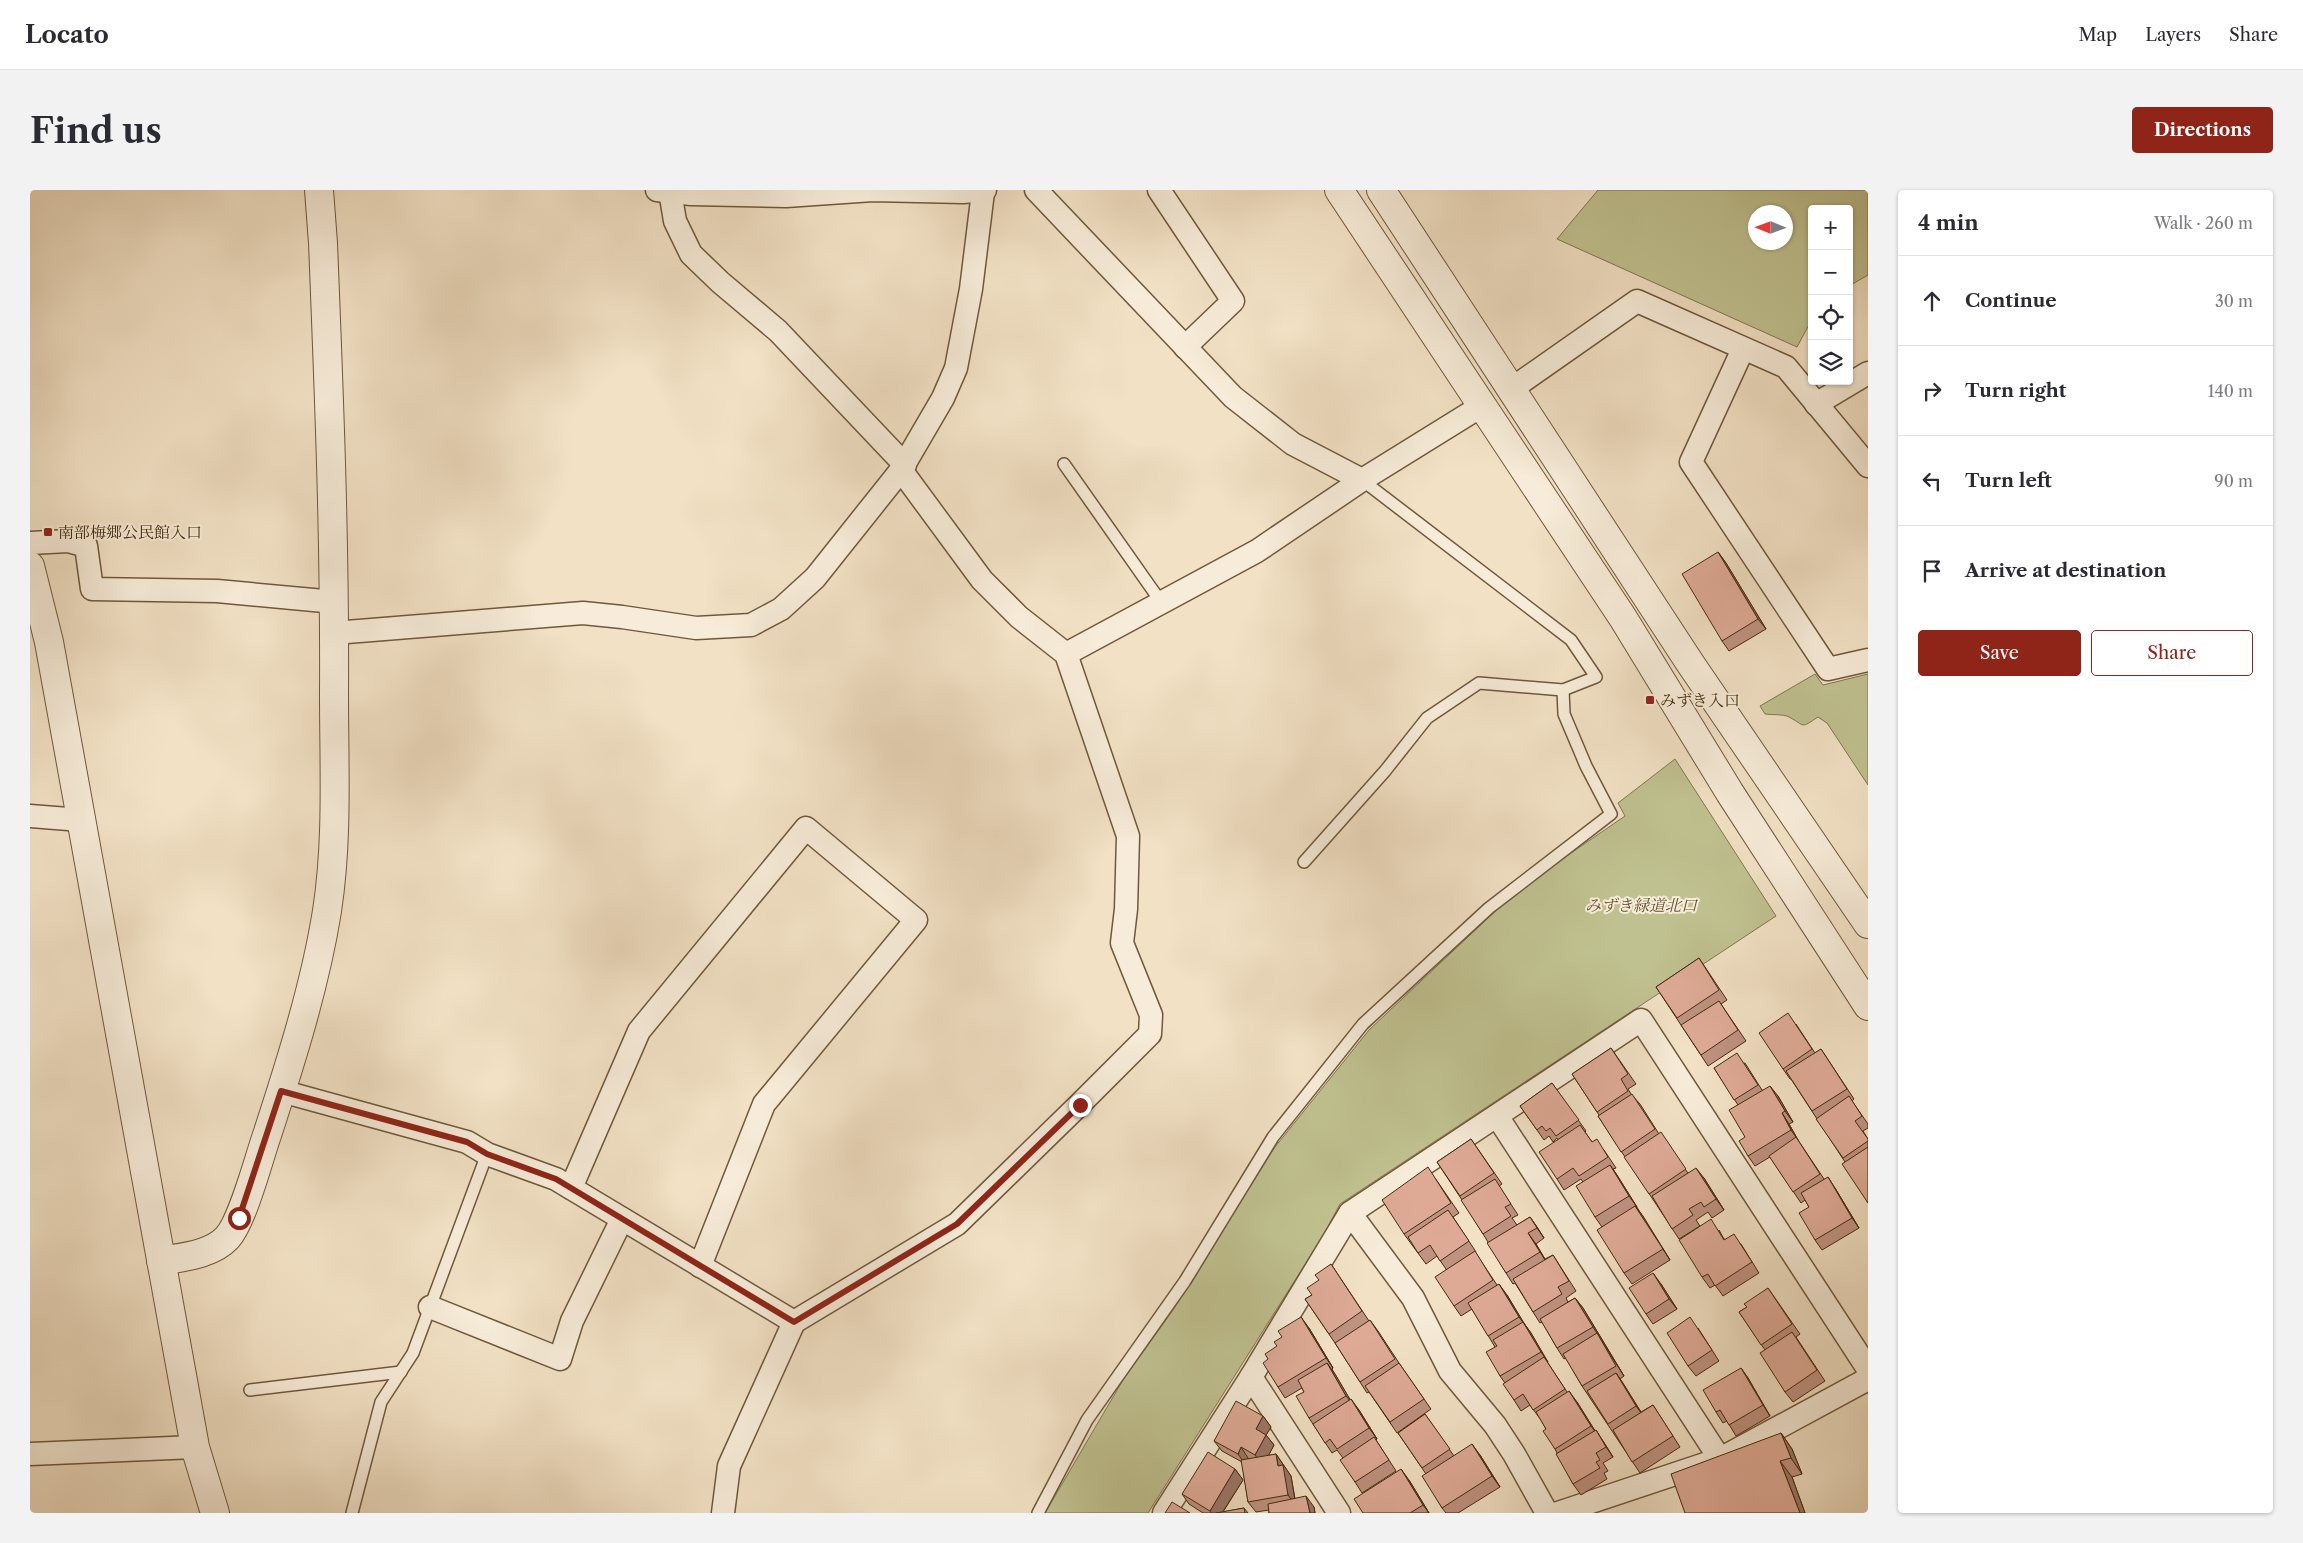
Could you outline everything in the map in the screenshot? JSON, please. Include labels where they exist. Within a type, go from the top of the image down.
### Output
[{"type":"street","points":[[161,1261],[200,1253],[217,1246],[228,1238],[239,1218],[281,1091],[314,973],[326,913],[334,853],[334,602],[324,242],[319,190]]},
{"type":"street","points":[[334,633],[583,613],[696,628],[751,625],[781,609],[815,578],[903,468],[943,398],[956,368],[971,289],[984,191],[873,190],[786,196],[656,190]]},
{"type":"street","points":[[1036,190],[1233,397],[1293,444],[1362,480]]},
{"type":"street","points":[[1159,190],[1233,301],[1185,347]]},
{"type":"street","points":[[1339,190],[1483,404],[1623,618],[1730,794],[1868,1006]]},
{"type":"street","points":[[1381,190],[1690,663],[1868,924]]},
{"type":"street","points":[[684,191],[675,221],[691,254],[720,282],[778,331],[903,468],[982,580],[1019,617],[1066,654],[1128,836],[1126,909],[1122,943],[1152,1015],[1150,1034],[957,1224],[794,1322],[729,1466],[722,1513]]},
{"type":"street","points":[[1510,390],[1637,301],[1786,367],[1868,466]]},
{"type":"street","points":[[1743,349],[1691,462],[1828,670],[1868,660]]},
{"type":"street","points":[[1816,404],[1868,373]]},
{"type":"street","points":[[1066,654],[1256,551],[1362,480],[1483,404]]},
{"type":"street","points":[[30,544],[68,540],[86,546],[92,589],[217,591],[334,602]]},
{"type":"street","points":[[30,566],[49,642],[195,1447],[215,1513]]},
{"type":"street","points":[[30,816],[82,820]]},
{"type":"street","points":[[571,1188],[640,1031],[806,828],[916,920],[764,1104],[700,1266]]},
{"type":"street","points":[[1164,1513],[1251,1377],[1350,1213],[1641,1020],[1868,1368]]},
{"type":"street","points":[[281,1091],[467,1142],[487,1154],[556,1179],[794,1322]]},
{"type":"street","points":[[1497,1116],[1720,1459]]},
{"type":"street","points":[[1350,1213],[1413,1298],[1450,1371],[1495,1425],[1514,1454],[1547,1513]]},
{"type":"street","points":[[430,1307],[560,1358],[572,1321],[622,1219]]},
{"type":"street","points":[[1251,1377],[1339,1513]]},
{"type":"street","points":[[1558,1513],[1720,1459],[1868,1380]]},
{"type":"street","points":[[30,1454],[195,1447]]},
{"type":"lane","points":[[1064,464],[1160,602]]},
{"type":"lane","points":[[1304,862],[1385,771],[1427,718],[1479,684],[1563,690],[1596,676],[1571,640],[1362,480]]},
{"type":"lane","points":[[1038,1513],[1087,1420],[1185,1281],[1273,1137],[1363,1024],[1489,908],[1611,814],[1586,766],[1564,714],[1563,690]]},
{"type":"lane","points":[[352,1513],[381,1402],[413,1353],[487,1154]]},
{"type":"lane","points":[[250,1390],[401,1372]]},
{"type":"green space","points":[[1598,190],[1868,190],[1868,275],[1853,284],[1853,205],[1808,205],[1808,326],[1797,347],[1557,239]]},
{"type":"green space","points":[[1815,674],[1823,685],[1868,674],[1868,785],[1827,723],[1818,717],[1803,725],[1787,716],[1765,714],[1760,706]]},
{"type":"green space","name":"みずき緑道北口","points":[[1675,759],[1776,916],[1340,1204],[1323,1236],[1148,1513],[1045,1513],[1123,1380],[1173,1310],[1275,1147],[1369,1030],[1503,904],[1536,877],[1625,816],[1618,803]]},
{"type":"building","points":[[1718,552],[1758,619],[1722,641],[1682,574]]},
{"type":"building","points":[[1699,958],[1719,990],[1677,1018],[1656,987]]},
{"type":"building","points":[[1719,1001],[1738,1030],[1701,1055],[1681,1025]]},
{"type":"building","points":[[1788,1013],[1812,1049],[1783,1069],[1759,1033]]},
{"type":"building","points":[[1611,1048],[1628,1074],[1621,1079],[1628,1091],[1597,1112],[1572,1074]]},
{"type":"building","points":[[1821,1049],[1847,1089],[1812,1111],[1786,1071]]},
{"type":"building","points":[[1737,1053],[1758,1085],[1734,1100],[1714,1068]]},
{"type":"building","points":[[1552,1083],[1579,1120],[1556,1136],[1550,1128],[1546,1131],[1542,1126],[1537,1130],[1520,1106]]},
{"type":"building","points":[[1770,1086],[1785,1111],[1782,1113],[1791,1130],[1748,1156],[1739,1141],[1745,1137],[1729,1110]]},
{"type":"building","points":[[1632,1094],[1655,1129],[1621,1152],[1598,1116]]},
{"type":"building","points":[[1849,1096],[1862,1116],[1855,1121],[1868,1141],[1843,1158],[1816,1119]]},
{"type":"building","points":[[1580,1125],[1592,1142],[1597,1139],[1608,1157],[1579,1176],[1573,1168],[1557,1179],[1539,1152]]},
{"type":"building","points":[[1661,1132],[1686,1169],[1649,1194],[1624,1157]]},
{"type":"building","points":[[1796,1137],[1820,1174],[1793,1192],[1769,1156]]},
{"type":"building","points":[[1471,1139],[1494,1173],[1460,1196],[1437,1162]]},
{"type":"building","points":[[1868,1147],[1868,1203],[1842,1164]]},
{"type":"building","points":[[1610,1165],[1629,1196],[1595,1217],[1576,1186]]},
{"type":"building","points":[[1428,1167],[1451,1203],[1404,1234],[1382,1200]]},
{"type":"building","points":[[1696,1168],[1716,1199],[1704,1207],[1701,1202],[1689,1209],[1693,1215],[1672,1229],[1652,1196]]},
{"type":"building","points":[[1828,1177],[1852,1218],[1815,1240],[1799,1213],[1809,1207],[1801,1193]]},
{"type":"building","points":[[1495,1179],[1511,1204],[1505,1207],[1511,1216],[1483,1234],[1461,1200]]},
{"type":"building","points":[[1635,1206],[1663,1249],[1624,1273],[1597,1230]]},
{"type":"building","points":[[1448,1210],[1469,1241],[1440,1261],[1430,1245],[1418,1253],[1408,1237]]},
{"type":"building","points":[[1530,1217],[1537,1228],[1528,1233],[1540,1252],[1506,1273],[1487,1243]]},
{"type":"building","points":[[1711,1219],[1724,1240],[1734,1234],[1752,1262],[1715,1286],[1708,1274],[1702,1277],[1679,1240]]},
{"type":"building","points":[[1475,1251],[1493,1280],[1454,1306],[1435,1277]]},
{"type":"building","points":[[1553,1255],[1569,1281],[1558,1287],[1562,1294],[1533,1312],[1513,1279]]},
{"type":"building","points":[[1331,1264],[1362,1311],[1329,1334],[1305,1299],[1312,1295],[1307,1288],[1319,1280],[1315,1275]]},
{"type":"building","points":[[1653,1273],[1669,1299],[1646,1314],[1629,1288]]},
{"type":"building","points":[[1499,1284],[1519,1317],[1488,1336],[1468,1303]]},
{"type":"building","points":[[1768,1288],[1792,1324],[1761,1345],[1739,1312],[1747,1307],[1744,1304]]},
{"type":"building","points":[[1575,1298],[1593,1327],[1557,1348],[1540,1319]]},
{"type":"building","points":[[1301,1317],[1326,1358],[1278,1387],[1263,1363],[1268,1359],[1265,1354],[1277,1346],[1274,1342],[1282,1337],[1278,1331]]},
{"type":"building","points":[[1690,1317],[1712,1350],[1688,1366],[1667,1333]]},
{"type":"building","points":[[1370,1320],[1395,1359],[1360,1382],[1335,1343]]},
{"type":"building","points":[[1523,1322],[1541,1352],[1500,1376],[1486,1352],[1497,1346],[1493,1340]]},
{"type":"building","points":[[1792,1332],[1817,1370],[1785,1392],[1760,1353]]},
{"type":"building","points":[[1597,1333],[1616,1366],[1582,1386],[1563,1354]]},
{"type":"building","points":[[1544,1357],[1565,1389],[1533,1410],[1523,1394],[1514,1400],[1503,1384]]},
{"type":"building","points":[[1327,1363],[1346,1396],[1309,1418],[1296,1396],[1304,1392],[1298,1380]]},
{"type":"building","points":[[1399,1363],[1424,1399],[1390,1422],[1365,1386]]},
{"type":"building","points":[[1741,1368],[1763,1405],[1729,1425],[1720,1410],[1716,1412],[1703,1390]]},
{"type":"building","points":[[1616,1373],[1636,1406],[1608,1424],[1587,1391]]},
{"type":"building","points":[[1569,1391],[1591,1426],[1555,1449],[1543,1431],[1546,1429],[1536,1412]]},
{"type":"building","points":[[1351,1399],[1369,1428],[1337,1449],[1330,1439],[1325,1443],[1313,1424]]},
{"type":"building","points":[[1236,1401],[1263,1416],[1256,1429],[1266,1435],[1255,1455],[1241,1447],[1238,1454],[1214,1441]]},
{"type":"building","points":[[1653,1405],[1673,1436],[1632,1462],[1613,1430]]},
{"type":"building","points":[[1425,1414],[1450,1449],[1422,1468],[1398,1433]]},
{"type":"building","points":[[1596,1430],[1606,1447],[1596,1453],[1600,1460],[1596,1462],[1600,1468],[1573,1484],[1556,1454]]},
{"type":"building","points":[[1781,1433],[1791,1458],[1780,1461],[1800,1513],[1685,1513],[1671,1474]]},
{"type":"building","points":[[1374,1437],[1389,1460],[1355,1482],[1340,1460]]},
{"type":"building","points":[[1472,1444],[1492,1476],[1442,1508],[1422,1476]]},
{"type":"building","points":[[1208,1452],[1235,1469],[1210,1511],[1182,1494]]},
{"type":"building","points":[[1276,1454],[1278,1466],[1283,1465],[1288,1495],[1248,1502],[1241,1460]]},
{"type":"building","points":[[1401,1469],[1423,1505],[1410,1513],[1363,1513],[1354,1499]]},
{"type":"building","points":[[1306,1496],[1310,1513],[1269,1513],[1268,1504]]},
{"type":"building","points":[[1172,1502],[1190,1513],[1165,1513]]},
{"type":"building","points":[[1244,1508],[1245,1513],[1216,1513]]},
{"type":"place","name":"南部梅郷公民館入口","points":[[48,532]]},
{"type":"place","name":"みずき入口","points":[[1650,700]]},
{"type":"route","points":[[239,1218],[281,1091],[467,1142],[487,1154],[556,1179],[794,1322],[957,1224],[1080,1105]]}]
